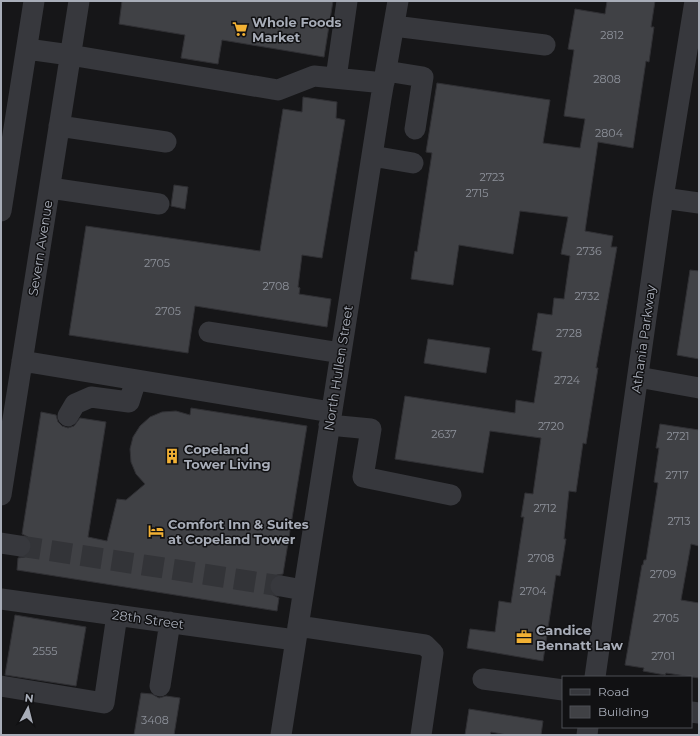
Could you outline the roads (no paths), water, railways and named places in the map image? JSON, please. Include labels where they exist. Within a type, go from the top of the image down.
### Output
[{"type":"street","points":[[1,211],[9,108],[27,49],[34,1]]},
{"type":"street","name":"Severn Avenue","points":[[1,496],[79,1]]},
{"type":"street","points":[[336,78],[347,1]]},
{"type":"street","name":"North Hullen Street","points":[[282,735],[330,419],[398,1]]},
{"type":"street","name":"Athania Parkway","points":[[595,676],[663,198],[695,1]]},
{"type":"street","points":[[394,26],[545,45]]},
{"type":"street","points":[[27,49],[278,90],[314,76],[336,78],[423,77],[415,129]]},
{"type":"street","points":[[60,126],[166,142]]},
{"type":"street","points":[[372,156],[413,163]]},
{"type":"street","points":[[50,188],[159,204]]},
{"type":"street","points":[[663,198],[699,203]]},
{"type":"street","points":[[209,332],[341,353]]},
{"type":"street","points":[[22,361],[136,380],[330,419],[371,429],[363,478],[451,495]]},
{"type":"street","points":[[638,377],[699,388]]},
{"type":"street","points":[[68,416],[75,404],[91,397],[129,402],[136,380]]},
{"type":"street","points":[[281,586],[303,590]]},
{"type":"street","name":"28th Street","points":[[1,599],[170,622],[425,645],[434,653],[421,735]]},
{"type":"street","points":[[1,686],[104,703],[117,615]]},
{"type":"street","points":[[160,686],[170,622]]},
{"type":"street","points":[[483,679],[562,690]]},
{"type":"tunnel","points":[[20,546],[281,586]]},
{"type":"place","name":"Whole Foods Market","points":[[240,29]]},
{"type":"place","name":"Copeland Tower Living","points":[[172,456]]},
{"type":"place","name":"Comfort Inn & Suites at Copeland Tower","points":[[156,531]]},
{"type":"place","name":"Candice Bennatt Law","points":[[524,637]]}]
